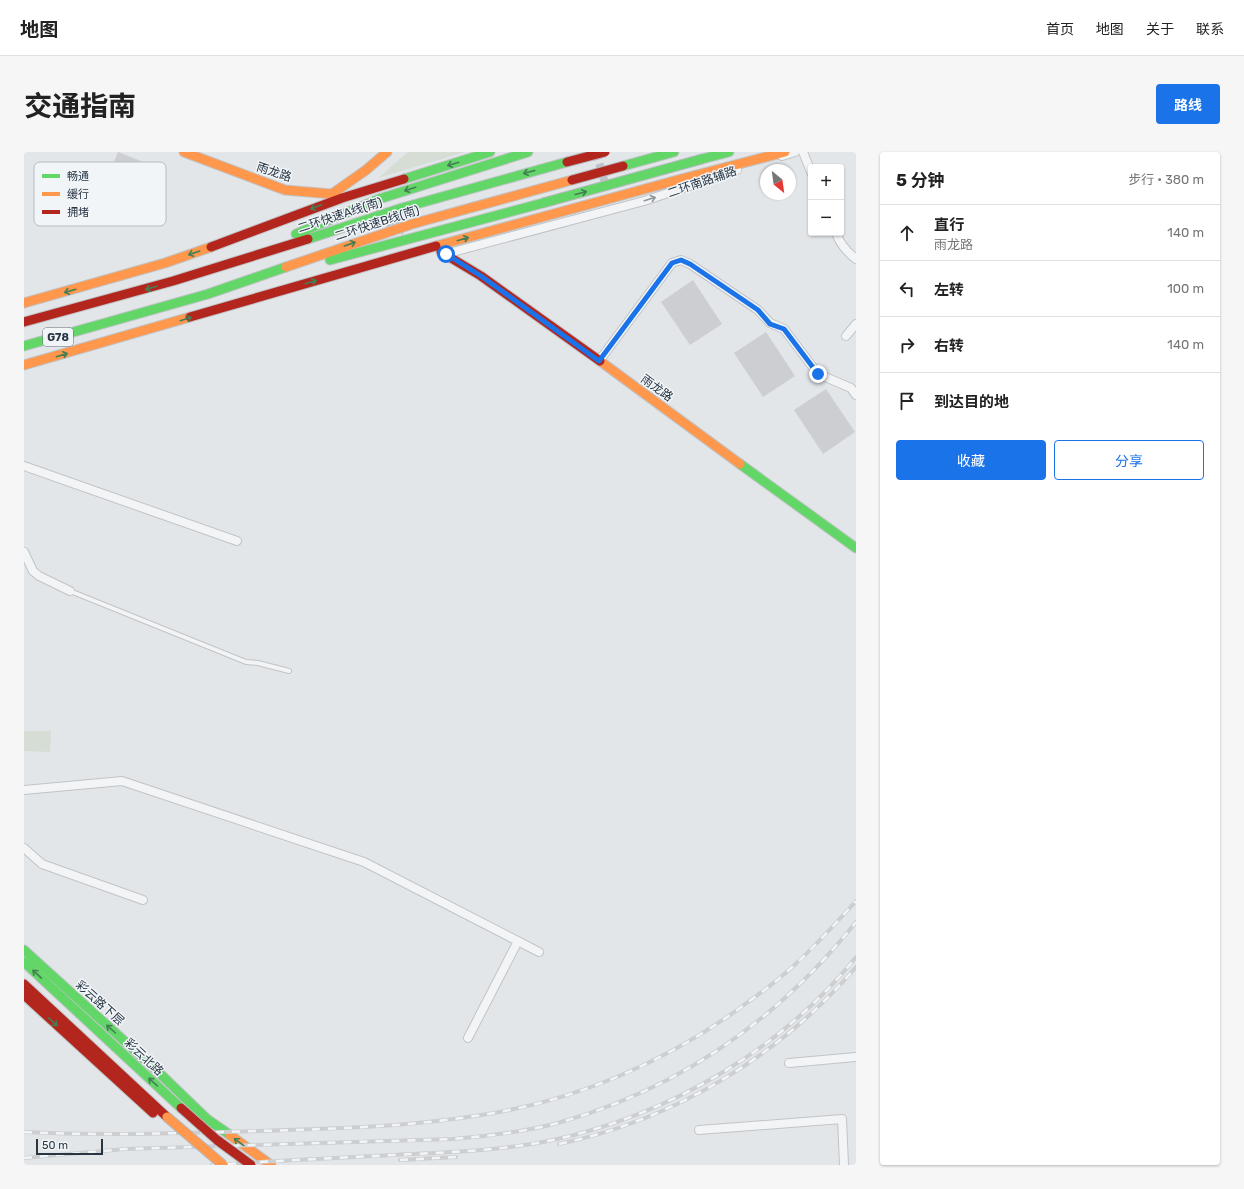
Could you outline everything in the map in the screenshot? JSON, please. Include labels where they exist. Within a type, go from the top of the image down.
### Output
[{"type":"main road","name":"雨龙路","points":[[184,152],[285,190],[335,195],[387,152]]},
{"type":"main road","points":[[24,303],[165,263],[232,240],[336,200],[490,152]]},
{"type":"main road","points":[[173,281],[255,251],[379,199],[528,152]]},
{"type":"main road","name":"二环快速A线(南)","points":[[24,322],[173,281],[268,252],[402,208],[605,152]]},
{"type":"main road","name":"二环快速B线(南)","points":[[24,346],[208,294],[412,224],[674,152]]},
{"type":"main road","points":[[208,294],[269,276],[728,152]]},
{"type":"main road","points":[[685,178],[762,152]]},
{"type":"main road","points":[[24,365],[400,256],[785,152]]},
{"type":"main road","name":"雨龙路","points":[[443,253],[481,276],[856,548]]},
{"type":"main road","name":"彩云路下层","points":[[24,950],[153,1067],[207,1119],[271,1165]]},
{"type":"main road","name":"彩云北路","points":[[24,962],[217,1140],[251,1165]]},
{"type":"main road","points":[[24,984],[132,1086],[223,1165]]},
{"type":"main road","points":[[24,995],[124,1088],[214,1165]]},
{"type":"street","name":"二环南路辅路","points":[[443,253],[672,192],[759,162],[795,152]]},
{"type":"street","points":[[803,152],[808,164]]},
{"type":"street","points":[[837,236],[848,253],[856,259]]},
{"type":"street","points":[[599,361],[672,263],[681,260],[690,264],[758,310],[770,324],[784,329],[818,374],[850,388],[856,395]]},
{"type":"street","points":[[846,336],[856,324]]},
{"type":"street","points":[[24,466],[237,541]]},
{"type":"street","points":[[24,552],[33,571],[39,576],[70,591]]},
{"type":"street","points":[[24,790],[122,781],[364,862],[539,952]]},
{"type":"street","points":[[24,848],[42,864],[143,900]]},
{"type":"street","points":[[468,1038],[518,941]]},
{"type":"street","points":[[789,1064],[856,1057]]},
{"type":"street","points":[[699,1130],[842,1119],[844,1165]]},
{"type":"lane","points":[[70,591],[246,662],[258,663],[288,671]]},
{"type":"shaded area","points":[[408,152],[465,152],[378,178]]},
{"type":"shaded area","points":[[24,731],[51,731],[50,752],[24,751]]},
{"type":"building","points":[[118,152],[143,162],[114,162]]},
{"type":"building","points":[[693,280],[722,324],[690,345],[661,302]]},
{"type":"building","points":[[766,332],[795,376],[763,397],[734,353]]},
{"type":"building","points":[[826,389],[855,432],[823,454],[794,410]]},
{"type":"tunnel","points":[[596,152],[607,190]]},
{"type":"tunnel","points":[[374,214],[405,230]]},
{"type":"railway","points":[[24,1132],[142,1134],[367,1127],[448,1120],[512,1110],[548,1101],[584,1090],[653,1061],[717,1024],[775,982],[799,961],[856,901]]},
{"type":"railway","points":[[24,1158],[125,1149],[453,1139],[506,1133],[558,1123],[602,1109],[645,1091],[685,1070],[723,1046],[759,1020],[794,990],[826,957],[856,922]]},
{"type":"railway","points":[[212,1165],[494,1149],[533,1144],[596,1129],[638,1114],[680,1096],[720,1074],[758,1049],[794,1021],[826,991],[856,957]]},
{"type":"railway","points":[[559,1144],[602,1133],[643,1119],[683,1101],[722,1080],[759,1056],[794,1029],[826,999],[856,967]]},
{"type":"railway","points":[[400,1160],[456,1157]]},
{"type":"traffic: fast","points":[[404,179],[490,152]]},
{"type":"traffic: fast","points":[[296,234],[379,199],[528,152]]},
{"type":"traffic: fast","points":[[623,166],[674,152]]},
{"type":"traffic: fast","points":[[702,159],[729,152]]},
{"type":"traffic: fast","points":[[543,203],[702,159]]},
{"type":"traffic: fast","points":[[308,239],[402,208],[567,162]]},
{"type":"traffic: fast","points":[[330,260],[543,203]]},
{"type":"traffic: fast","points":[[24,346],[208,294],[286,267]]},
{"type":"traffic: fast","points":[[740,464],[856,548]]},
{"type":"traffic: fast","points":[[24,950],[153,1067],[207,1119],[230,1135]]},
{"type":"traffic: fast","points":[[24,962],[181,1108]]},
{"type":"traffic: slow","points":[[184,152],[285,190],[332,194],[337,196]]},
{"type":"traffic: slow","points":[[332,194],[366,170],[387,152]]},
{"type":"traffic: slow","points":[[685,178],[785,152]]},
{"type":"traffic: slow","points":[[436,246],[685,178]]},
{"type":"traffic: slow","points":[[286,267],[412,224],[572,180]]},
{"type":"traffic: slow","points":[[24,303],[165,263],[211,247]]},
{"type":"traffic: slow","points":[[24,365],[190,317]]},
{"type":"traffic: slow","points":[[600,361],[740,464]]},
{"type":"traffic: slow","points":[[167,1117],[223,1165]]},
{"type":"traffic: slow","points":[[230,1135],[271,1165]]},
{"type":"traffic: jam","points":[[567,162],[605,152]]},
{"type":"traffic: jam","points":[[572,180],[623,166]]},
{"type":"traffic: jam","points":[[211,247],[342,198],[404,179]]},
{"type":"traffic: jam","points":[[24,322],[173,281],[308,239]]},
{"type":"traffic: jam","points":[[190,317],[436,246]]},
{"type":"traffic: jam","points":[[441,252],[481,276],[600,361]]},
{"type":"traffic: jam","points":[[24,984],[167,1117]]},
{"type":"traffic: jam","points":[[24,995],[153,1113]]},
{"type":"traffic: jam","points":[[181,1108],[217,1140],[251,1165]]},
{"type":"route","points":[[446,254],[458,263],[481,276],[599,361],[672,263],[681,260],[690,264],[758,310],[770,324],[784,329],[818,374]]}]
